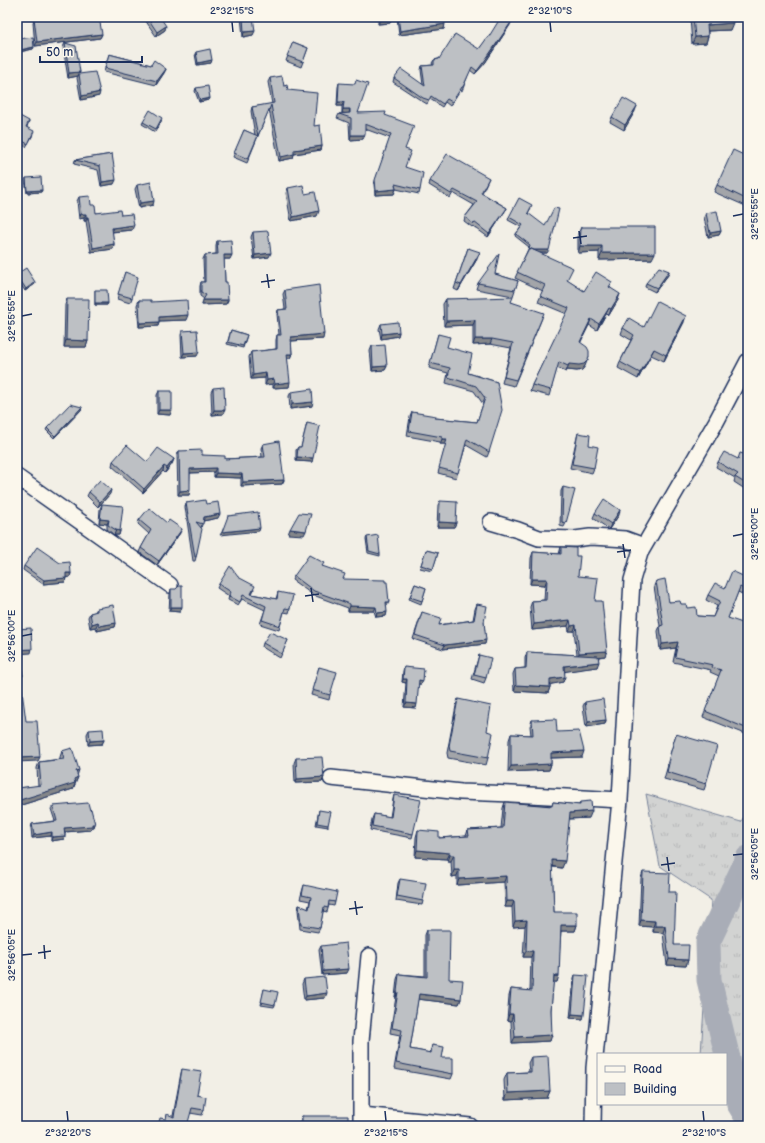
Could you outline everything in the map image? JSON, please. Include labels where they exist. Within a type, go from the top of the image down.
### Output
[{"type":"street","points":[[593,1126],[594,1068],[620,800],[632,580],[640,553],[716,422],[748,361]]},
{"type":"street","points":[[17,477],[170,585]]},
{"type":"street","points":[[491,522],[539,538],[575,539],[590,537],[625,539],[644,546]]},
{"type":"street","points":[[331,778],[461,792],[620,800]]},
{"type":"street","points":[[369,956],[361,1040],[362,1120],[470,1126]]},
{"type":"green space","points":[[646,794],[741,822],[748,809],[748,1066],[727,1076],[727,1053],[701,1053],[711,900],[660,866]]},
{"type":"building","points":[[99,17],[102,34],[37,42],[34,18]]},
{"type":"building","points":[[147,17],[160,17],[166,26],[157,32]]},
{"type":"building","points":[[243,17],[253,17],[255,31],[244,32]]},
{"type":"building","points":[[380,17],[391,17],[392,19],[380,20]]},
{"type":"building","points":[[398,17],[444,17],[445,24],[400,31]]},
{"type":"building","points":[[501,17],[505,17],[512,21],[477,71],[472,67],[463,87],[452,102],[447,99],[443,104],[431,96],[429,100],[423,98],[394,78],[401,69],[425,86],[422,66],[434,65],[434,60],[439,59],[455,34],[479,49]]},
{"type":"building","points":[[693,17],[732,17],[733,23],[707,25],[708,36],[695,37]]},
{"type":"building","points":[[33,37],[34,47],[20,50],[19,39]]},
{"type":"building","points":[[293,42],[308,48],[303,62],[287,56]]},
{"type":"building","points":[[65,43],[76,46],[80,72],[69,73]]},
{"type":"building","points":[[210,49],[212,60],[198,63],[196,52]]},
{"type":"building","points":[[109,54],[151,65],[154,60],[166,69],[157,81],[105,68]]},
{"type":"building","points":[[95,72],[100,92],[82,96],[79,74]]},
{"type":"building","points":[[282,76],[284,86],[287,85],[288,90],[317,93],[314,126],[320,125],[322,146],[294,150],[294,154],[281,157],[271,105],[258,136],[252,107],[274,103],[270,78]]},
{"type":"building","points":[[356,80],[368,84],[358,113],[386,112],[385,115],[414,126],[405,149],[411,151],[405,167],[423,173],[420,190],[395,184],[396,189],[376,191],[375,180],[391,134],[365,124],[365,135],[351,135],[351,118],[339,114],[350,113],[350,109],[343,109],[344,102],[338,102],[339,83],[355,84]]},
{"type":"building","points":[[208,86],[210,98],[200,100],[196,88]]},
{"type":"building","points":[[623,98],[637,106],[625,125],[612,117]]},
{"type":"building","points":[[150,110],[162,118],[156,129],[143,122]]},
{"type":"building","points":[[20,116],[29,121],[26,127],[34,131],[28,144],[17,138],[17,122]]},
{"type":"building","points":[[244,130],[258,136],[248,159],[234,153]]},
{"type":"building","points":[[733,150],[748,157],[748,200],[717,185]]},
{"type":"building","points":[[112,154],[116,180],[102,182],[100,166],[75,160]]},
{"type":"building","points":[[447,154],[489,178],[481,193],[507,208],[489,234],[465,217],[477,202],[454,190],[451,194],[430,181]]},
{"type":"building","points":[[41,177],[42,190],[27,191],[26,178]]},
{"type":"building","points":[[151,182],[154,201],[140,203],[137,185]]},
{"type":"building","points":[[303,185],[305,194],[315,192],[319,211],[293,217],[288,188]]},
{"type":"building","points":[[90,196],[91,205],[95,205],[96,213],[120,210],[121,215],[132,214],[134,225],[112,228],[114,244],[93,248],[88,217],[86,217],[86,214],[81,214],[79,197]]},
{"type":"building","points":[[519,198],[532,205],[528,213],[545,226],[554,208],[559,209],[549,250],[534,250],[529,248],[530,245],[516,234],[523,225],[509,217]]},
{"type":"building","points":[[717,211],[721,231],[710,233],[706,213]]},
{"type":"building","points":[[581,227],[655,227],[655,253],[602,253],[602,246],[580,246]]},
{"type":"building","points":[[268,231],[271,253],[255,255],[253,232]]},
{"type":"building","points":[[231,240],[232,255],[224,255],[225,282],[227,282],[228,300],[203,300],[206,295],[201,292],[201,282],[205,282],[205,255],[218,254],[217,241]]},
{"type":"building","points":[[468,248],[480,252],[461,285],[456,283]]},
{"type":"building","points":[[529,248],[573,268],[567,280],[584,291],[596,272],[612,282],[609,287],[620,294],[611,309],[609,308],[599,324],[591,319],[580,342],[587,347],[589,351],[588,360],[584,364],[569,364],[568,366],[559,362],[551,390],[532,385],[569,308],[540,296],[545,285],[517,272]]},
{"type":"building","points":[[499,254],[495,274],[518,281],[515,290],[478,283]]},
{"type":"building","points":[[659,267],[669,271],[657,288],[646,283]]},
{"type":"building","points":[[26,268],[35,282],[26,289],[17,274]]},
{"type":"building","points":[[125,272],[138,277],[132,298],[118,294]]},
{"type":"building","points":[[319,285],[324,334],[291,337],[292,354],[287,354],[290,382],[275,384],[274,379],[267,380],[266,373],[253,375],[251,352],[277,349],[277,335],[281,335],[278,310],[287,309],[285,290]]},
{"type":"building","points":[[95,290],[107,290],[108,303],[95,303]]},
{"type":"building","points":[[513,297],[511,302],[544,313],[516,380],[504,377],[513,343],[492,339],[475,339],[475,320],[446,321],[446,299]]},
{"type":"building","points":[[67,299],[89,299],[88,341],[66,340]]},
{"type":"building","points":[[139,300],[151,300],[151,302],[187,300],[188,315],[159,317],[159,322],[140,323]]},
{"type":"building","points":[[657,301],[686,316],[666,355],[654,349],[640,373],[620,362],[634,335],[623,328],[629,318],[644,327]]},
{"type":"building","points":[[398,322],[399,332],[382,334],[381,324]]},
{"type":"building","points":[[197,330],[199,352],[184,353],[182,331]]},
{"type":"building","points":[[231,330],[247,335],[243,346],[228,342]]},
{"type":"building","points":[[438,334],[450,337],[447,347],[472,354],[468,373],[497,382],[502,410],[489,452],[467,439],[458,473],[439,468],[447,439],[409,431],[412,412],[436,416],[435,418],[477,422],[485,398],[476,386],[448,377],[450,368],[430,363]]},
{"type":"building","points":[[385,345],[387,366],[373,367],[372,346]]},
{"type":"building","points":[[224,387],[225,410],[214,410],[213,388]]},
{"type":"building","points":[[312,389],[313,402],[292,404],[291,392]]},
{"type":"building","points":[[159,391],[172,391],[172,410],[159,410]]},
{"type":"building","points":[[70,404],[82,407],[55,436],[47,428]]},
{"type":"building","points":[[307,423],[320,426],[313,458],[297,457],[298,447],[301,447]]},
{"type":"building","points":[[578,433],[590,435],[589,445],[598,447],[594,468],[572,464]]},
{"type":"building","points":[[279,441],[284,480],[243,482],[242,474],[216,473],[216,468],[190,469],[190,490],[180,491],[179,451],[202,450],[202,455],[225,456],[225,459],[265,457],[263,444]]},
{"type":"building","points":[[127,445],[147,462],[158,448],[174,459],[167,468],[164,466],[144,489],[113,461]]},
{"type":"building","points":[[724,452],[738,459],[740,453],[748,455],[748,485],[735,477],[738,474],[718,462]]},
{"type":"building","points":[[100,480],[111,490],[100,502],[89,492]]},
{"type":"building","points":[[563,487],[575,490],[566,523],[562,522]]},
{"type":"building","points":[[604,499],[620,510],[611,524],[595,513]]},
{"type":"building","points":[[205,500],[206,504],[218,502],[220,514],[204,517],[203,524],[196,522],[202,529],[195,557],[186,503]]},
{"type":"building","points":[[440,501],[457,502],[456,523],[439,522]]},
{"type":"building","points":[[102,504],[123,506],[120,531],[108,525],[109,520],[100,519]]},
{"type":"building","points":[[149,508],[167,523],[169,520],[182,529],[159,561],[141,548],[151,530],[139,520]]},
{"type":"building","points":[[258,512],[260,528],[222,532],[228,516]]},
{"type":"building","points":[[299,513],[311,514],[306,531],[290,529]]},
{"type":"building","points":[[378,535],[380,554],[369,551],[367,537]]},
{"type":"building","points":[[37,547],[60,563],[70,562],[71,573],[66,573],[66,578],[44,580],[24,566]]},
{"type":"building","points":[[561,547],[576,548],[576,556],[580,556],[578,576],[598,578],[595,601],[602,601],[607,651],[579,653],[576,625],[571,626],[570,620],[534,624],[532,601],[546,600],[547,579],[532,579],[533,552],[561,554]]},
{"type":"building","points":[[426,550],[438,553],[433,569],[421,565]]},
{"type":"building","points":[[309,555],[324,563],[322,566],[345,574],[343,579],[385,580],[385,582],[387,582],[389,602],[386,602],[387,612],[377,613],[376,607],[350,606],[350,604],[314,591],[294,576]]},
{"type":"building","points":[[230,566],[238,577],[255,586],[251,594],[277,599],[278,592],[293,595],[290,609],[285,608],[280,626],[262,620],[266,606],[243,595],[240,602],[229,596],[231,592],[219,584]]},
{"type":"building","points":[[748,570],[748,591],[740,587],[728,618],[748,625],[746,636],[748,637],[748,729],[705,711],[721,670],[712,667],[713,665],[675,657],[678,642],[662,644],[660,626],[663,625],[656,581],[665,579],[669,602],[680,601],[681,604],[686,604],[687,608],[696,607],[697,616],[713,617],[720,601],[708,595],[715,583],[725,588],[732,571],[745,577]]},
{"type":"building","points":[[415,584],[426,588],[422,601],[410,597]]},
{"type":"building","points":[[179,586],[182,586],[182,607],[171,607],[171,589],[176,589]]},
{"type":"building","points":[[477,604],[487,606],[484,622],[486,640],[445,645],[415,635],[422,612],[441,618],[439,625],[474,620]]},
{"type":"building","points":[[113,605],[116,623],[99,626],[98,622],[92,624],[90,613],[97,611],[97,608]]},
{"type":"building","points":[[31,628],[32,649],[17,650],[17,629]]},
{"type":"building","points":[[270,632],[288,640],[282,654],[263,643]]},
{"type":"building","points":[[527,652],[598,656],[599,662],[564,666],[565,677],[550,679],[550,687],[516,685],[515,669],[526,668]]},
{"type":"building","points":[[17,653],[19,653],[23,676],[20,676],[26,721],[37,721],[40,757],[17,758]]},
{"type":"building","points":[[479,655],[491,658],[486,678],[474,675]]},
{"type":"building","points":[[319,667],[337,672],[330,695],[312,690]]},
{"type":"building","points":[[404,667],[424,669],[423,681],[419,680],[417,704],[406,703],[407,679],[403,679]]},
{"type":"building","points":[[458,699],[491,706],[487,731],[493,733],[488,758],[450,751],[449,746]]},
{"type":"building","points":[[603,699],[606,720],[588,722],[585,702]]},
{"type":"building","points":[[556,719],[557,732],[579,731],[584,751],[551,753],[551,764],[511,766],[511,734],[533,735],[532,720]]},
{"type":"building","points":[[103,729],[104,740],[90,741],[89,730]]},
{"type":"building","points":[[676,734],[717,746],[706,784],[667,772],[669,758]]},
{"type":"building","points":[[72,748],[79,770],[76,771],[78,777],[74,779],[75,783],[20,800],[18,788],[41,785],[39,762],[64,759],[62,751]]},
{"type":"building","points":[[322,757],[324,777],[297,779],[296,758]]},
{"type":"building","points":[[394,795],[421,800],[413,834],[372,826],[374,814],[391,817]]},
{"type":"building","points":[[591,801],[592,811],[570,813],[565,861],[552,860],[554,912],[577,912],[577,925],[561,925],[559,976],[554,976],[551,1010],[552,1035],[515,1037],[513,1014],[509,1014],[511,989],[532,991],[533,951],[526,951],[527,920],[515,921],[514,901],[507,901],[506,876],[459,879],[459,870],[454,870],[454,855],[450,855],[450,853],[417,850],[418,830],[439,832],[439,838],[469,836],[468,830],[503,828],[505,802],[552,806],[553,802],[580,805],[580,802]]},
{"type":"building","points":[[88,803],[95,824],[92,824],[92,826],[64,828],[65,836],[52,837],[52,832],[34,835],[32,824],[57,821],[53,806]]},
{"type":"building","points":[[319,810],[331,812],[328,825],[317,823]]},
{"type":"building","points":[[643,872],[670,873],[669,892],[676,892],[674,945],[689,945],[688,960],[669,959],[665,926],[655,926],[655,921],[641,920]]},
{"type":"building","points":[[400,879],[426,883],[423,901],[397,896]]},
{"type":"building","points":[[304,885],[337,892],[335,902],[329,901],[328,908],[324,907],[320,928],[301,925],[299,905],[309,909],[311,897],[302,895]]},
{"type":"building","points":[[427,930],[450,930],[449,979],[463,980],[461,999],[419,994],[410,1049],[431,1053],[432,1045],[444,1047],[442,1058],[453,1058],[453,1074],[396,1063],[402,1030],[392,1028],[398,992],[399,974],[427,977]]},
{"type":"building","points":[[346,943],[349,969],[323,971],[321,946]]},
{"type":"building","points":[[575,975],[588,976],[584,1015],[572,1014]]},
{"type":"building","points":[[325,977],[327,993],[306,996],[304,979]]},
{"type":"building","points":[[264,989],[278,992],[275,1005],[261,1002]]},
{"type":"building","points":[[548,1056],[550,1091],[508,1093],[507,1073],[531,1072],[531,1057]]},
{"type":"building","points":[[17,1068],[21,1072],[17,1075]]},
{"type":"building","points":[[182,1069],[201,1072],[197,1095],[206,1097],[204,1110],[192,1108],[187,1126],[158,1126],[160,1118],[166,1119],[167,1114],[174,1117]]},
{"type":"building","points":[[302,1116],[348,1116],[348,1126],[302,1126]]},
{"type":"waterway","points":[[727,1053],[709,980],[708,942],[748,858]]},
{"type":"waterway","points":[[727,1054],[739,1104],[748,1119]]}]
